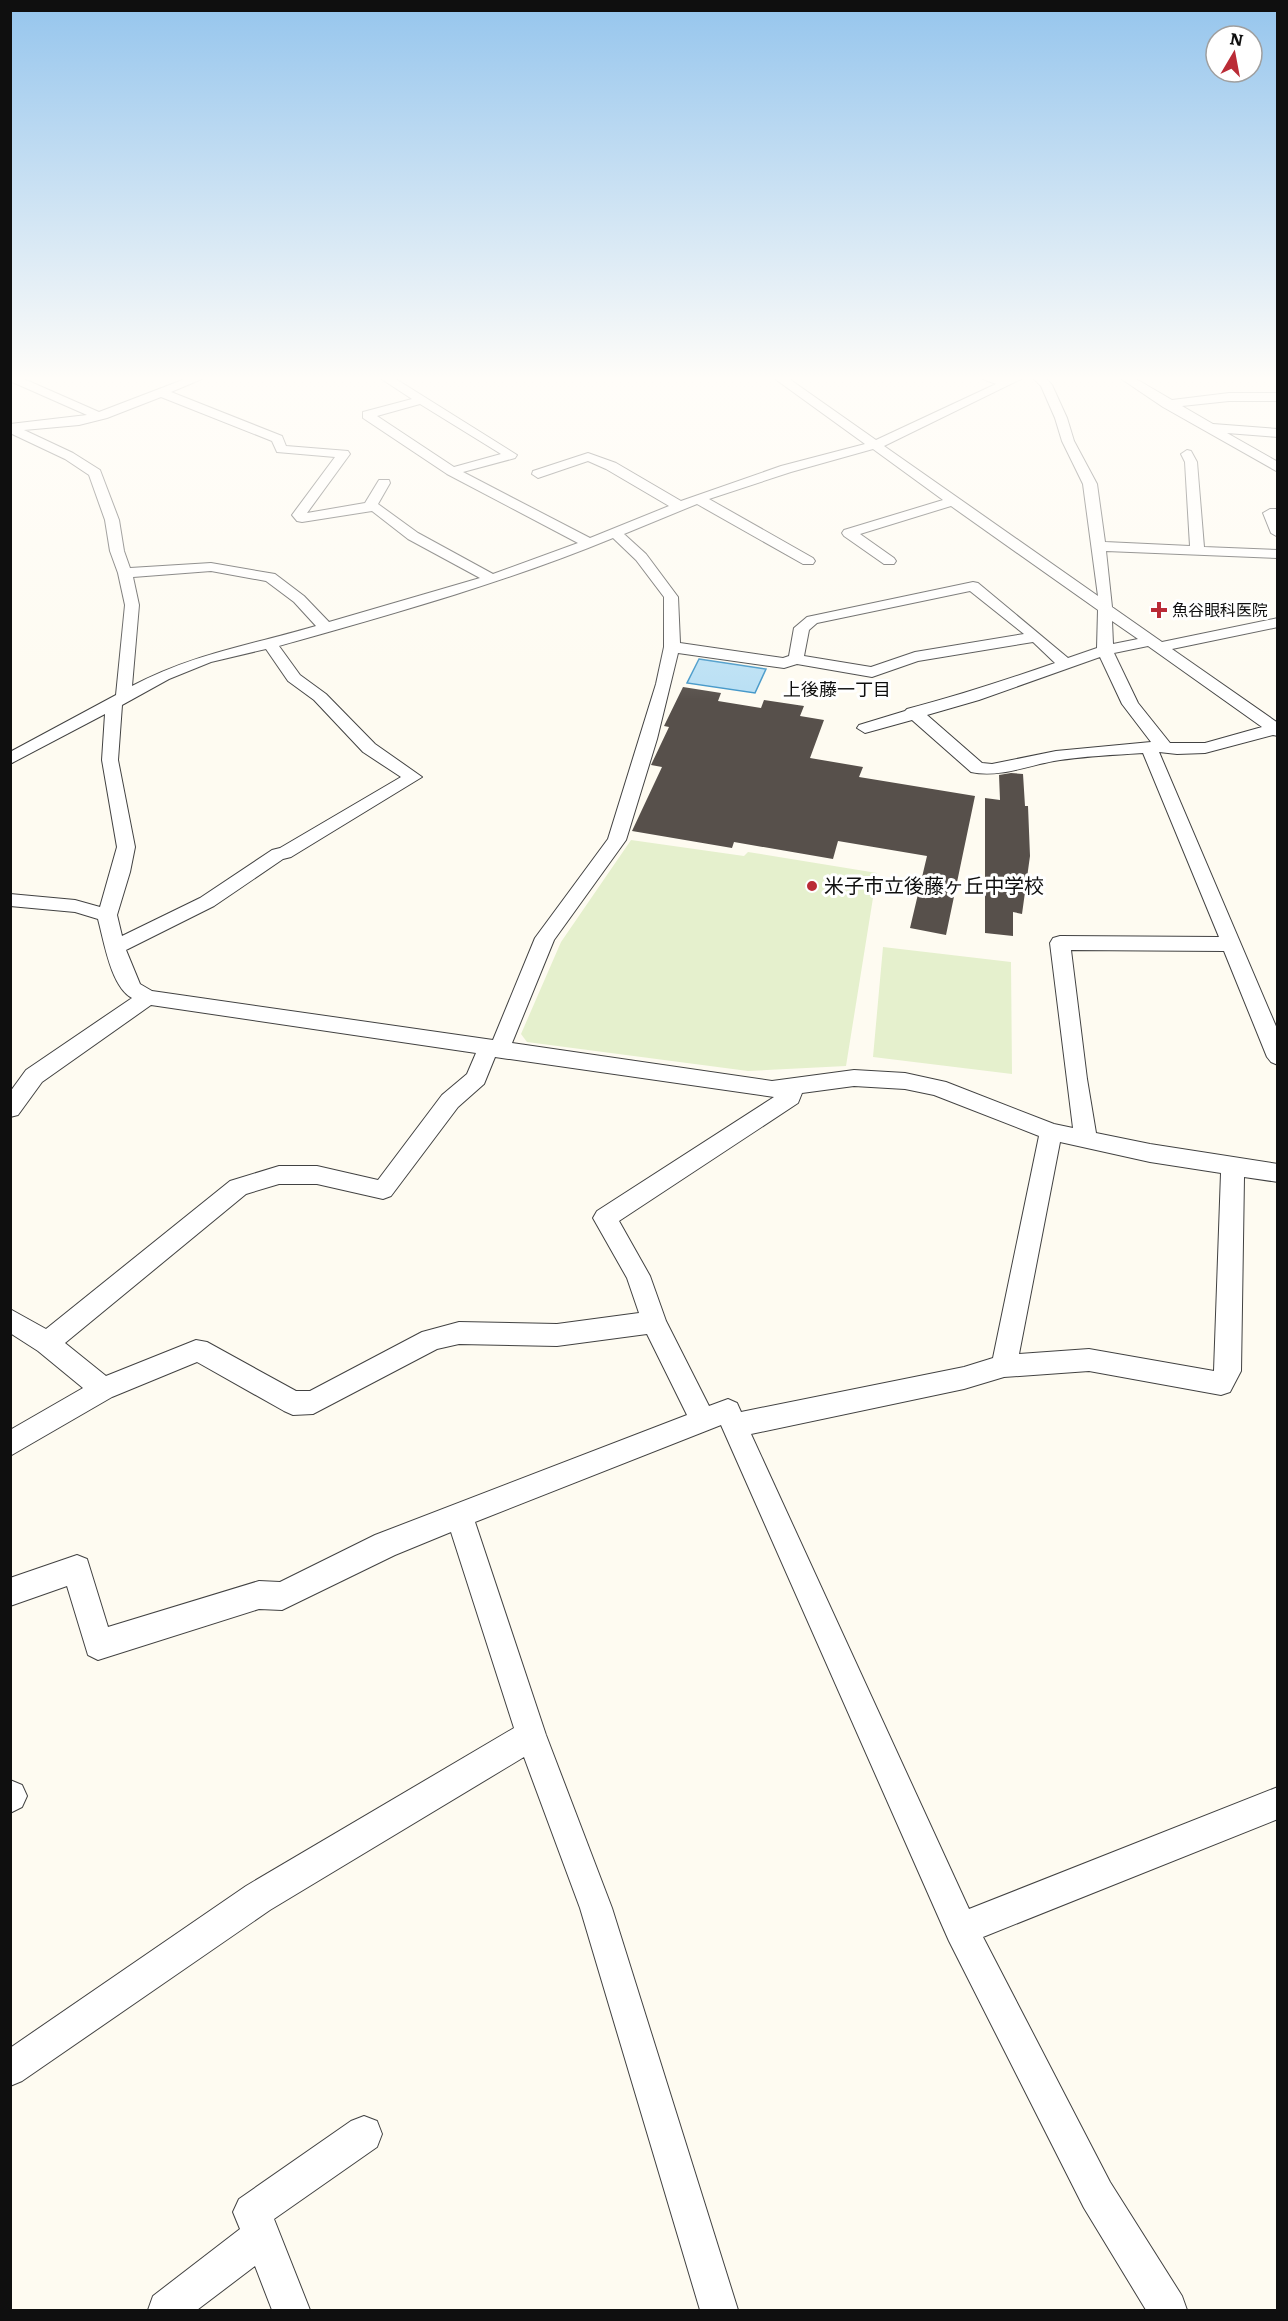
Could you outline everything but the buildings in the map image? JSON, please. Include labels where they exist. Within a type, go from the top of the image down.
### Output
[{"type":"street","points":[[100,484],[112,520],[117,551],[125,573],[132,605],[124,675],[110,760],[126,847],[121,872],[107,915],[118,961],[132,989],[148,997],[772,1089],[793,1088],[854,1078],[905,1081],[938,1088],[1051,1132],[1150,1153],[1278,1173]]},
{"type":"street","points":[[322,484],[299,515],[302,518],[370,506],[377,508],[413,536],[492,579]]},
{"type":"street","points":[[370,506],[383,484]]},
{"type":"street","points":[[477,484],[589,543]]},
{"type":"street","points":[[642,484],[678,505]]},
{"type":"street","points":[[10,759],[164,676],[206,659],[270,644],[492,579],[616,533],[678,505],[741,484]]},
{"type":"street","points":[[929,484],[1276,730]]},
{"type":"street","points":[[1090,484],[1105,590],[1105,650],[1130,704],[1156,747],[1230,944],[1278,1057]]},
{"type":"street","points":[[1193,484],[1197,549]]},
{"type":"street","points":[[698,498],[808,561]]},
{"type":"street","points":[[889,561],[849,533],[952,501]]},
{"type":"street","points":[[1278,513],[1270,513],[1278,533]]},
{"type":"street","points":[[47,1343],[238,1187],[279,1175],[317,1174],[383,1190],[450,1101],[476,1078],[494,1049],[545,938],[617,840],[649,739],[672,647],[671,597],[641,557],[616,533]]},
{"type":"street","points":[[1098,546],[1278,554]]},
{"type":"street","points":[[125,573],[212,567],[270,578],[299,599],[326,628]]},
{"type":"street","points":[[796,659],[802,628],[812,620],[973,586],[1064,663]]},
{"type":"street","points":[[865,728],[913,712],[973,697],[1105,650],[1155,644],[1278,622]]},
{"type":"street","points":[[672,647],[784,663],[796,659],[873,672],[915,657],[1036,637]]},
{"type":"street","points":[[115,947],[207,902],[278,854],[285,853],[413,777],[369,748],[320,697],[294,678],[270,644]]},
{"type":"street","points":[[913,712],[977,768],[992,769],[1056,756],[1156,747],[1173,750],[1200,749],[1276,730]]},
{"type":"street","points":[[10,900],[75,906],[107,915]]},
{"type":"street","points":[[1086,1139],[1076,1079],[1060,943],[1230,944]]},
{"type":"street","points":[[10,1109],[34,1076],[148,997]]},
{"type":"street","points":[[703,1420],[654,1322],[638,1276],[605,1218],[790,1097],[793,1088]]},
{"type":"street","points":[[1004,1366],[1051,1132]]},
{"type":"street","points":[[736,1425],[964,1378],[1004,1366],[1089,1360],[1221,1384],[1228,1371],[1233,1166]]},
{"type":"street","points":[[10,1319],[47,1343],[103,1389]]},
{"type":"street","points":[[10,1444],[103,1389],[196,1351],[207,1353],[293,1403],[313,1402],[431,1340],[459,1333],[557,1335],[654,1322]]},
{"type":"street","points":[[10,1592],[77,1569],[98,1645],[259,1594],[282,1596],[385,1545],[728,1411],[961,1929],[1097,2194],[1168,2310]]},
{"type":"street","points":[[459,1515],[531,1735],[596,1908],[718,2310]]},
{"type":"street","points":[[10,2069],[258,1898],[531,1735]]},
{"type":"street","points":[[961,1929],[1278,1803]]},
{"type":"street","points":[[291,2310],[252,2212],[364,2134]]},
{"type":"street","points":[[167,2310],[262,2236]]},
{"type":"green space","points":[[631,840],[744,856],[748,852],[877,873],[846,1066],[748,1071],[527,1042],[521,1034],[561,942]]},
{"type":"green space","points":[[883,947],[1011,962],[1012,1074],[873,1057]]},
{"type":"water","points":[[699,659],[766,669],[755,693],[687,683]]},
{"type":"place","name":"魚谷眼科医院","points":[[1159,610]]},
{"type":"place","name":"米子市立後藤ヶ丘中学校","points":[[812,886]]},
{"type":"district","name":"上後藤一丁目","points":[[837,690]]}]
